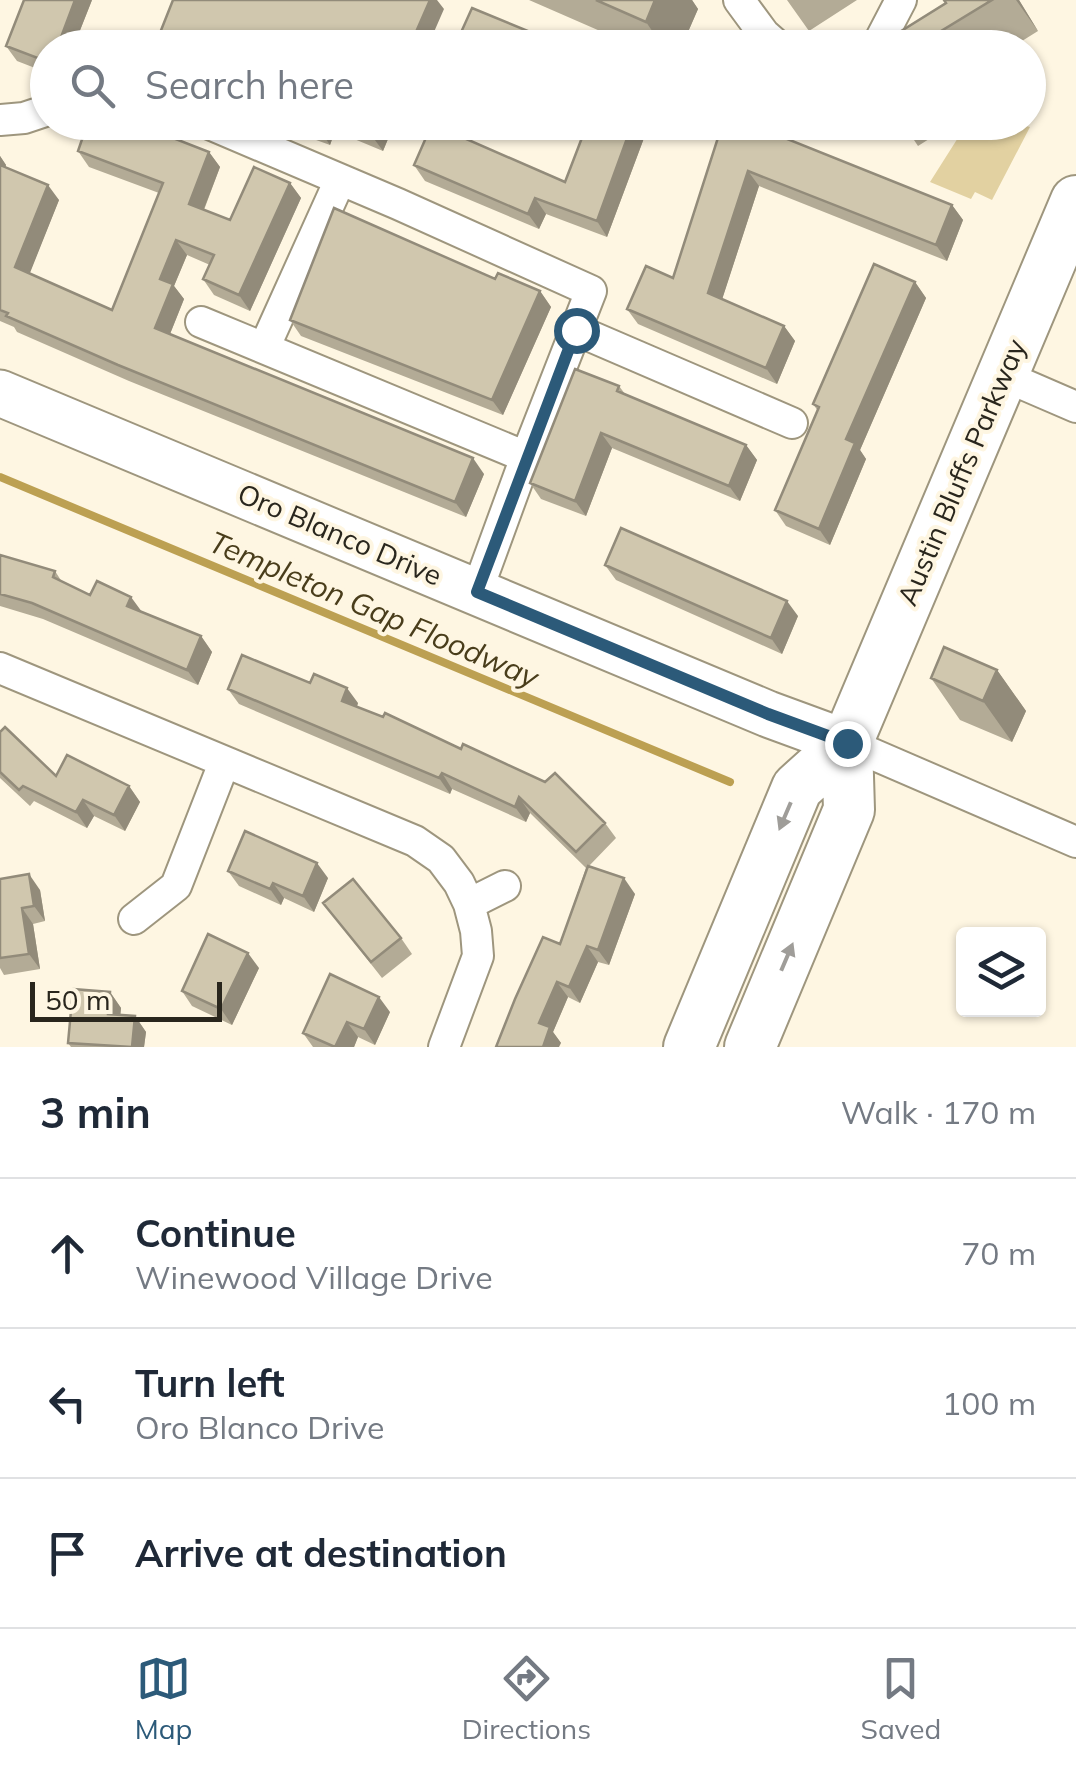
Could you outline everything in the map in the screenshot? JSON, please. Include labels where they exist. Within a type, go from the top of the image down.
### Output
[{"type":"main road","name":"Austin Bluffs Parkway","points":[[690,1047],[798,788],[847,743],[1076,200]]},
{"type":"main road","name":"Austin Bluffs Parkway","points":[[750,1047],[849,810],[847,743]]},
{"type":"street","points":[[739,0],[761,30]]},
{"type":"street","points":[[885,30],[901,0]]},
{"type":"street","points":[[0,120],[30,116]]},
{"type":"street","points":[[247,140],[592,291],[477,592]]},
{"type":"street","points":[[266,346],[340,180]]},
{"type":"street","points":[[201,322],[526,456]]},
{"type":"street","points":[[576,330],[792,423]]},
{"type":"street","points":[[1002,376],[1076,407]]},
{"type":"street","name":"Oro Blanco Drive","points":[[0,393],[768,714],[847,743]]},
{"type":"street","points":[[0,668],[415,841],[441,859],[469,904],[478,956],[444,1047]]},
{"type":"street","points":[[847,743],[1076,842]]},
{"type":"street","points":[[134,919],[176,886],[224,763]]},
{"type":"street","points":[[469,904],[505,886]]},
{"type":"shaded area","points":[[957,140],[1023,140],[992,200],[975,192],[971,199],[930,182]]},
{"type":"building","points":[[24,0],[75,0],[64,30],[30,30],[30,55],[6,46]]},
{"type":"building","points":[[173,0],[430,0],[417,30],[161,30]]},
{"type":"building","points":[[596,0],[655,0],[646,22]]},
{"type":"building","points":[[944,0],[992,0],[943,30],[903,30],[946,3]]},
{"type":"building","points":[[472,8],[525,30],[462,30]]},
{"type":"building","points":[[82,140],[178,140],[209,152],[189,204],[230,220],[254,167],[290,183],[239,295],[203,279],[214,255],[176,240],[160,279],[173,284],[155,328],[473,458],[455,502],[6,316],[8,313],[0,310],[0,165],[48,185],[15,267],[112,310],[163,183],[78,151]]},
{"type":"building","points":[[425,140],[469,140],[565,182],[581,140],[626,140],[597,221],[535,198],[528,214],[414,165]]},
{"type":"building","points":[[717,140],[790,140],[952,205],[936,245],[748,171],[708,293],[784,326],[766,368],[627,309],[646,266],[673,278]]},
{"type":"building","points":[[334,208],[495,279],[498,273],[540,291],[492,400],[290,320]]},
{"type":"building","points":[[874,264],[915,282],[846,439],[855,443],[819,529],[775,510],[819,407],[813,404]]},
{"type":"building","points":[[575,369],[619,386],[617,391],[746,445],[729,486],[601,433],[575,501],[530,483]]},
{"type":"building","points":[[621,528],[787,601],[771,638],[605,565]]},
{"type":"building","points":[[0,555],[55,571],[53,577],[90,595],[97,581],[131,597],[127,606],[201,636],[187,670],[32,603],[0,594]]},
{"type":"building","points":[[944,647],[997,670],[983,701],[931,678]]},
{"type":"building","points":[[242,655],[310,683],[314,674],[347,688],[342,701],[383,717],[385,713],[461,749],[463,744],[545,782],[555,773],[605,823],[576,852],[519,797],[515,807],[442,773],[439,778],[228,689]]},
{"type":"building","points":[[5,727],[56,776],[67,755],[129,786],[114,815],[83,800],[76,812],[23,786],[19,790],[0,772],[0,732]]},
{"type":"building","points":[[245,831],[317,863],[303,896],[273,883],[270,889],[228,871]]},
{"type":"building","points":[[588,866],[624,878],[598,950],[587,946],[569,987],[557,982],[539,1023],[550,1027],[543,1047],[496,1047],[543,937],[560,944]]},
{"type":"building","points":[[29,874],[34,906],[22,908],[29,954],[0,958],[0,879]]},
{"type":"building","points":[[353,879],[401,938],[371,962],[323,903]]},
{"type":"building","points":[[208,934],[248,953],[221,1009],[182,991]]},
{"type":"building","points":[[330,974],[379,997],[364,1029],[347,1022],[335,1047],[303,1033]]},
{"type":"building","points":[[73,989],[110,992],[108,1014],[135,1016],[132,1047],[68,1043]]},
{"type":"waterway","name":"Templeton Gap Floodway","points":[[0,477],[730,782]]},
{"type":"route","points":[[576,330],[477,592],[768,714],[847,743]]}]
